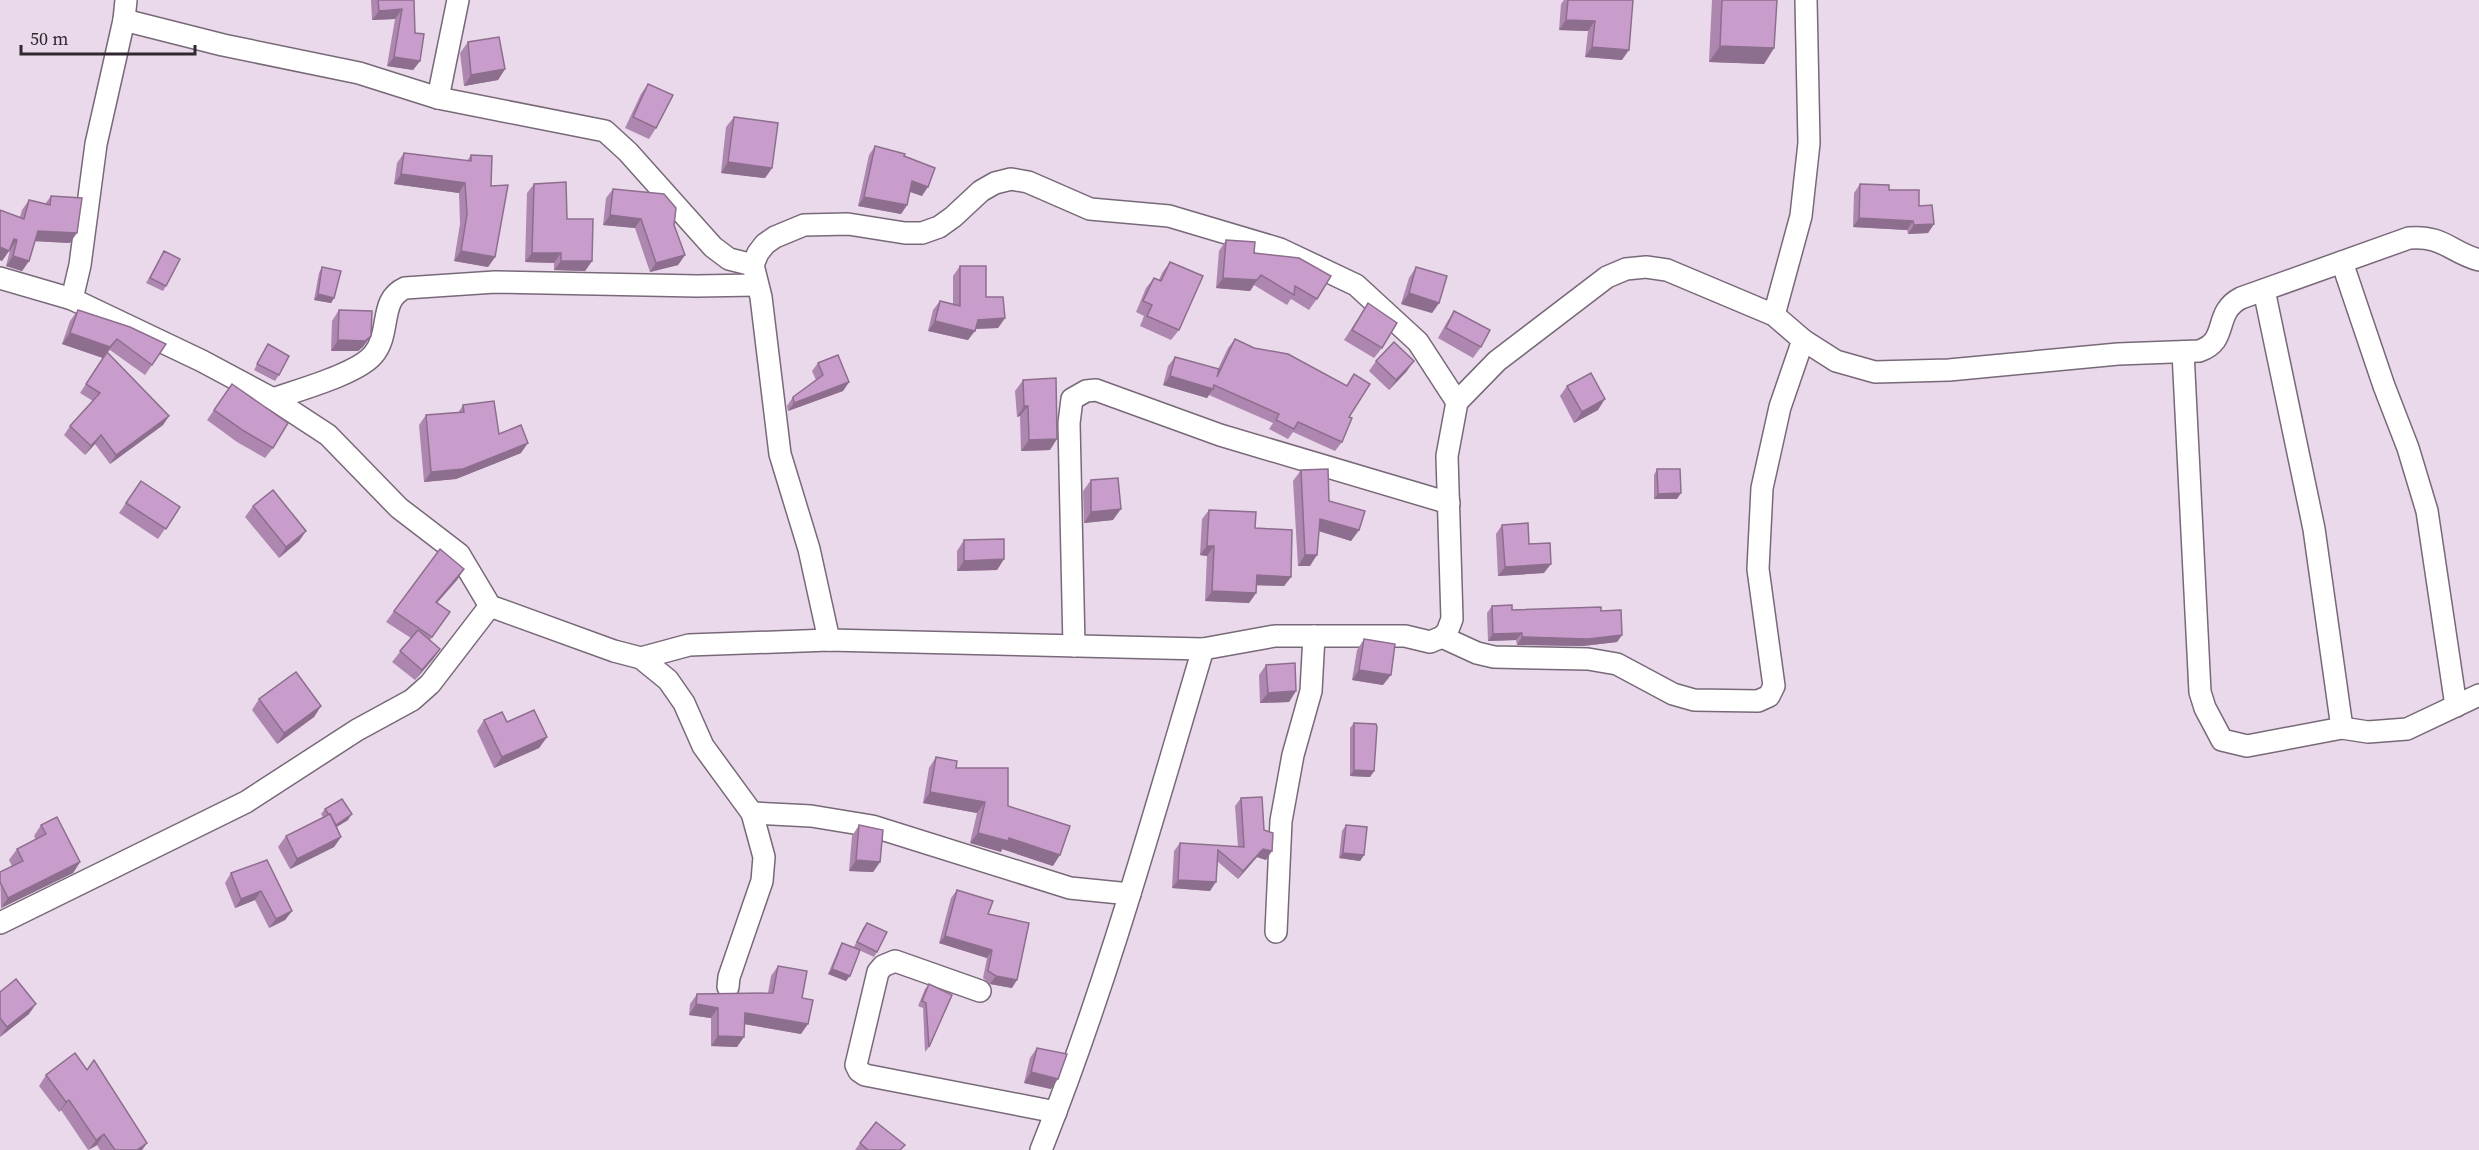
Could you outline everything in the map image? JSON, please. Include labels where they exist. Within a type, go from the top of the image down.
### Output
[{"type":"street","points":[[438,98],[459,0]]},
{"type":"street","points":[[1774,315],[1801,216],[1809,143],[1806,0]]},
{"type":"street","points":[[72,299],[80,265],[96,144],[125,10],[223,45],[359,73],[438,98],[605,131],[628,152],[713,247],[755,275]]},
{"type":"street","points":[[830,640],[809,549],[780,454],[761,297],[755,275],[758,253],[765,244],[775,237],[804,225],[848,224],[905,233],[922,233],[946,222],[981,191],[995,183],[1011,179],[1028,182],[1090,209],[1169,216],[1280,249],[1356,285],[1418,342],[1457,402]]},
{"type":"street","points":[[641,658],[689,645],[830,640],[1203,649],[1275,636],[1405,636],[1430,642],[1442,638],[1452,619],[1447,456],[1457,402],[1497,361],[1606,277],[1626,269],[1646,267],[1667,270],[1774,315],[1803,340],[1836,361],[1875,372],[1949,370],[2118,354],[2199,351],[2212,344],[2220,332],[2227,308],[2241,298],[2409,238],[2437,239],[2467,257],[2479,260]]},
{"type":"street","points":[[2342,262],[2384,386],[2408,448],[2427,511],[2456,706]]},
{"type":"street","points":[[273,399],[365,364],[382,342],[386,328],[388,303],[398,291],[405,288],[495,282],[697,286],[755,275]]},
{"type":"street","points":[[0,278],[72,299],[202,361],[273,399],[327,435],[399,508],[459,554],[490,606],[614,651],[641,658],[668,680],[684,703],[703,746],[752,813],[764,857],[762,881],[728,987]]},
{"type":"street","points":[[2264,290],[2314,529],[2342,728]]},
{"type":"street","points":[[1442,638],[1477,653],[1494,657],[1588,659],[1617,664],[1673,694],[1694,700],[1758,701],[1769,696],[1774,686],[1758,569],[1762,488],[1780,407],[1803,340]]},
{"type":"street","points":[[2183,352],[2200,692],[2205,708],[2222,740],[2247,746],[2342,728],[2368,732],[2407,729],[2479,695]]},
{"type":"street","points":[[1074,646],[1070,423],[1072,399],[1086,391],[1096,390],[1220,435],[1449,503]]},
{"type":"street","points":[[0,923],[246,802],[292,770],[411,700],[430,684],[490,606]]},
{"type":"street","points":[[1276,932],[1281,821],[1293,755],[1311,691],[1314,636]]},
{"type":"street","points":[[1041,1150],[1071,1076],[1130,894],[1203,649]]},
{"type":"street","points":[[752,813],[811,816],[872,826],[1070,888],[1130,894]]},
{"type":"street","points":[[980,992],[896,961],[883,966],[878,972],[856,1065],[859,1071],[865,1075],[1056,1112]]},
{"type":"building","points":[[378,0],[414,0],[415,33],[424,34],[420,61],[394,57],[402,9],[379,11]]},
{"type":"building","points":[[1568,0],[1633,0],[1629,50],[1592,47],[1595,21],[1566,20]]},
{"type":"building","points":[[1722,0],[1777,0],[1774,48],[1720,46]]},
{"type":"building","points":[[499,37],[505,69],[471,75],[468,42]]},
{"type":"building","points":[[648,84],[673,95],[656,128],[633,117]]},
{"type":"building","points":[[734,117],[778,123],[772,168],[728,162]]},
{"type":"building","points":[[875,146],[905,154],[904,156],[935,168],[928,187],[912,181],[907,205],[864,197]]},
{"type":"building","points":[[404,153],[471,161],[471,155],[492,156],[491,186],[508,185],[495,257],[461,251],[467,214],[465,183],[401,174]]},
{"type":"building","points":[[566,182],[567,219],[593,219],[592,261],[561,261],[561,253],[532,253],[534,184]]},
{"type":"building","points":[[1860,184],[1889,185],[1889,190],[1919,190],[1919,206],[1932,205],[1934,224],[1914,225],[1913,221],[1859,218]]},
{"type":"building","points":[[613,189],[664,194],[676,208],[674,225],[685,255],[656,263],[641,219],[610,215]]},
{"type":"building","points":[[51,196],[82,198],[77,233],[38,231],[29,261],[13,256],[17,240],[14,239],[9,251],[0,247],[0,210],[24,219],[29,200],[50,205]]},
{"type":"building","points":[[1226,240],[1255,242],[1254,253],[1299,258],[1331,276],[1317,299],[1295,286],[1294,295],[1261,275],[1257,280],[1223,278]]},
{"type":"building","points":[[164,251],[180,259],[166,286],[150,278]]},
{"type":"building","points":[[1170,262],[1203,276],[1179,330],[1147,316],[1152,305],[1143,301],[1154,278],[1161,281]]},
{"type":"building","points":[[960,266],[986,266],[986,297],[1003,297],[1005,318],[978,320],[975,331],[935,321],[940,301],[960,306]]},
{"type":"building","points":[[322,267],[341,271],[334,298],[318,294]]},
{"type":"building","points":[[1416,267],[1447,276],[1439,303],[1409,293]]},
{"type":"building","points":[[1368,303],[1397,323],[1382,348],[1352,330]]},
{"type":"building","points":[[78,310],[130,327],[166,344],[152,365],[117,339],[110,347],[70,333]]},
{"type":"building","points":[[339,310],[372,311],[371,336],[365,341],[338,340]]},
{"type":"building","points":[[1454,311],[1490,330],[1481,347],[1446,328]]},
{"type":"building","points":[[1235,339],[1254,348],[1288,354],[1347,386],[1354,374],[1370,384],[1349,417],[1352,418],[1342,442],[1298,422],[1294,429],[1276,420],[1279,414],[1214,385],[1213,389],[1170,376],[1175,357],[1219,369],[1217,377]]},
{"type":"building","points":[[1394,342],[1414,361],[1396,380],[1376,361]]},
{"type":"building","points":[[268,344],[289,356],[279,375],[257,364]]},
{"type":"building","points":[[107,352],[169,416],[116,455],[101,435],[91,446],[70,426],[100,393],[86,384]]},
{"type":"building","points":[[838,355],[849,382],[794,403],[793,397],[823,375],[818,363]]},
{"type":"building","points":[[1591,373],[1605,399],[1582,412],[1567,386]]},
{"type":"building","points":[[1056,378],[1057,439],[1029,440],[1028,406],[1024,406],[1023,380]]},
{"type":"building","points":[[232,384],[288,423],[273,448],[214,410]]},
{"type":"building","points":[[494,401],[499,434],[521,425],[528,443],[463,469],[431,472],[426,415],[464,412],[463,405]]},
{"type":"building","points":[[1328,469],[1329,501],[1365,511],[1359,530],[1320,519],[1317,555],[1305,555],[1301,470]]},
{"type":"building","points":[[1657,469],[1680,469],[1681,493],[1658,494]]},
{"type":"building","points":[[1118,478],[1121,509],[1091,512],[1091,480]]},
{"type":"building","points":[[141,481],[180,507],[166,529],[126,503]]},
{"type":"building","points":[[273,490],[306,531],[286,547],[253,506]]},
{"type":"building","points":[[1209,510],[1256,512],[1255,528],[1292,530],[1291,577],[1257,575],[1256,593],[1212,591],[1214,546],[1207,546]]},
{"type":"building","points":[[1528,523],[1529,544],[1550,543],[1551,564],[1505,567],[1502,525]]},
{"type":"building","points":[[1004,539],[1004,559],[964,561],[964,540]]},
{"type":"building","points":[[440,549],[464,569],[436,602],[450,612],[432,637],[394,611]]},
{"type":"building","points":[[1512,605],[1512,610],[1601,607],[1601,611],[1621,610],[1622,635],[1588,639],[1522,637],[1522,633],[1493,634],[1492,606]]},
{"type":"building","points":[[418,630],[440,649],[422,670],[400,651]]},
{"type":"building","points":[[1364,639],[1395,644],[1391,675],[1359,670]]},
{"type":"building","points":[[1295,663],[1296,691],[1268,693],[1266,665]]},
{"type":"building","points":[[296,672],[321,706],[284,733],[259,699]]},
{"type":"building","points":[[534,710],[547,737],[502,757],[484,720],[502,712],[507,722]]},
{"type":"building","points":[[1354,723],[1376,724],[1374,771],[1354,770]]},
{"type":"building","points":[[936,757],[957,761],[956,768],[1008,768],[1008,806],[1070,826],[1060,855],[1009,838],[1008,841],[978,833],[985,802],[930,792]]},
{"type":"building","points":[[1262,797],[1264,830],[1273,833],[1272,851],[1263,849],[1243,871],[1218,850],[1216,882],[1178,880],[1180,843],[1244,847],[1241,798]]},
{"type":"building","points":[[342,799],[352,814],[336,825],[325,809]]},
{"type":"building","points":[[330,814],[341,837],[297,859],[286,836]]},
{"type":"building","points":[[57,817],[80,862],[8,898],[0,882],[0,872],[23,861],[17,849],[46,834],[41,825]]},
{"type":"building","points":[[859,825],[883,830],[880,862],[856,860]]},
{"type":"building","points":[[1346,825],[1367,827],[1364,855],[1343,853]]},
{"type":"building","points":[[267,860],[292,911],[276,919],[261,891],[241,899],[231,873]]},
{"type":"building","points":[[957,890],[993,901],[988,914],[1029,923],[1017,980],[996,976],[988,971],[992,950],[945,936]]},
{"type":"building","points":[[867,923],[887,932],[877,952],[857,942]]},
{"type":"building","points":[[842,943],[860,950],[850,976],[832,969]]},
{"type":"building","points":[[778,966],[807,971],[802,998],[813,1000],[808,1024],[745,1013],[744,1037],[718,1036],[718,1008],[696,1004],[697,994],[773,993]]},
{"type":"building","points":[[16,979],[36,1004],[7,1027],[0,1018],[0,992]]},
{"type":"building","points":[[929,984],[952,995],[929,1047],[926,1003],[922,1001]]},
{"type":"building","points":[[1037,1048],[1067,1054],[1058,1079],[1031,1072]]},
{"type":"building","points":[[75,1053],[87,1070],[94,1060],[147,1143],[137,1150],[115,1150],[104,1134],[96,1140],[69,1100],[66,1102],[46,1075]]},
{"type":"building","points":[[876,1122],[905,1145],[900,1150],[868,1150],[860,1143]]}]
